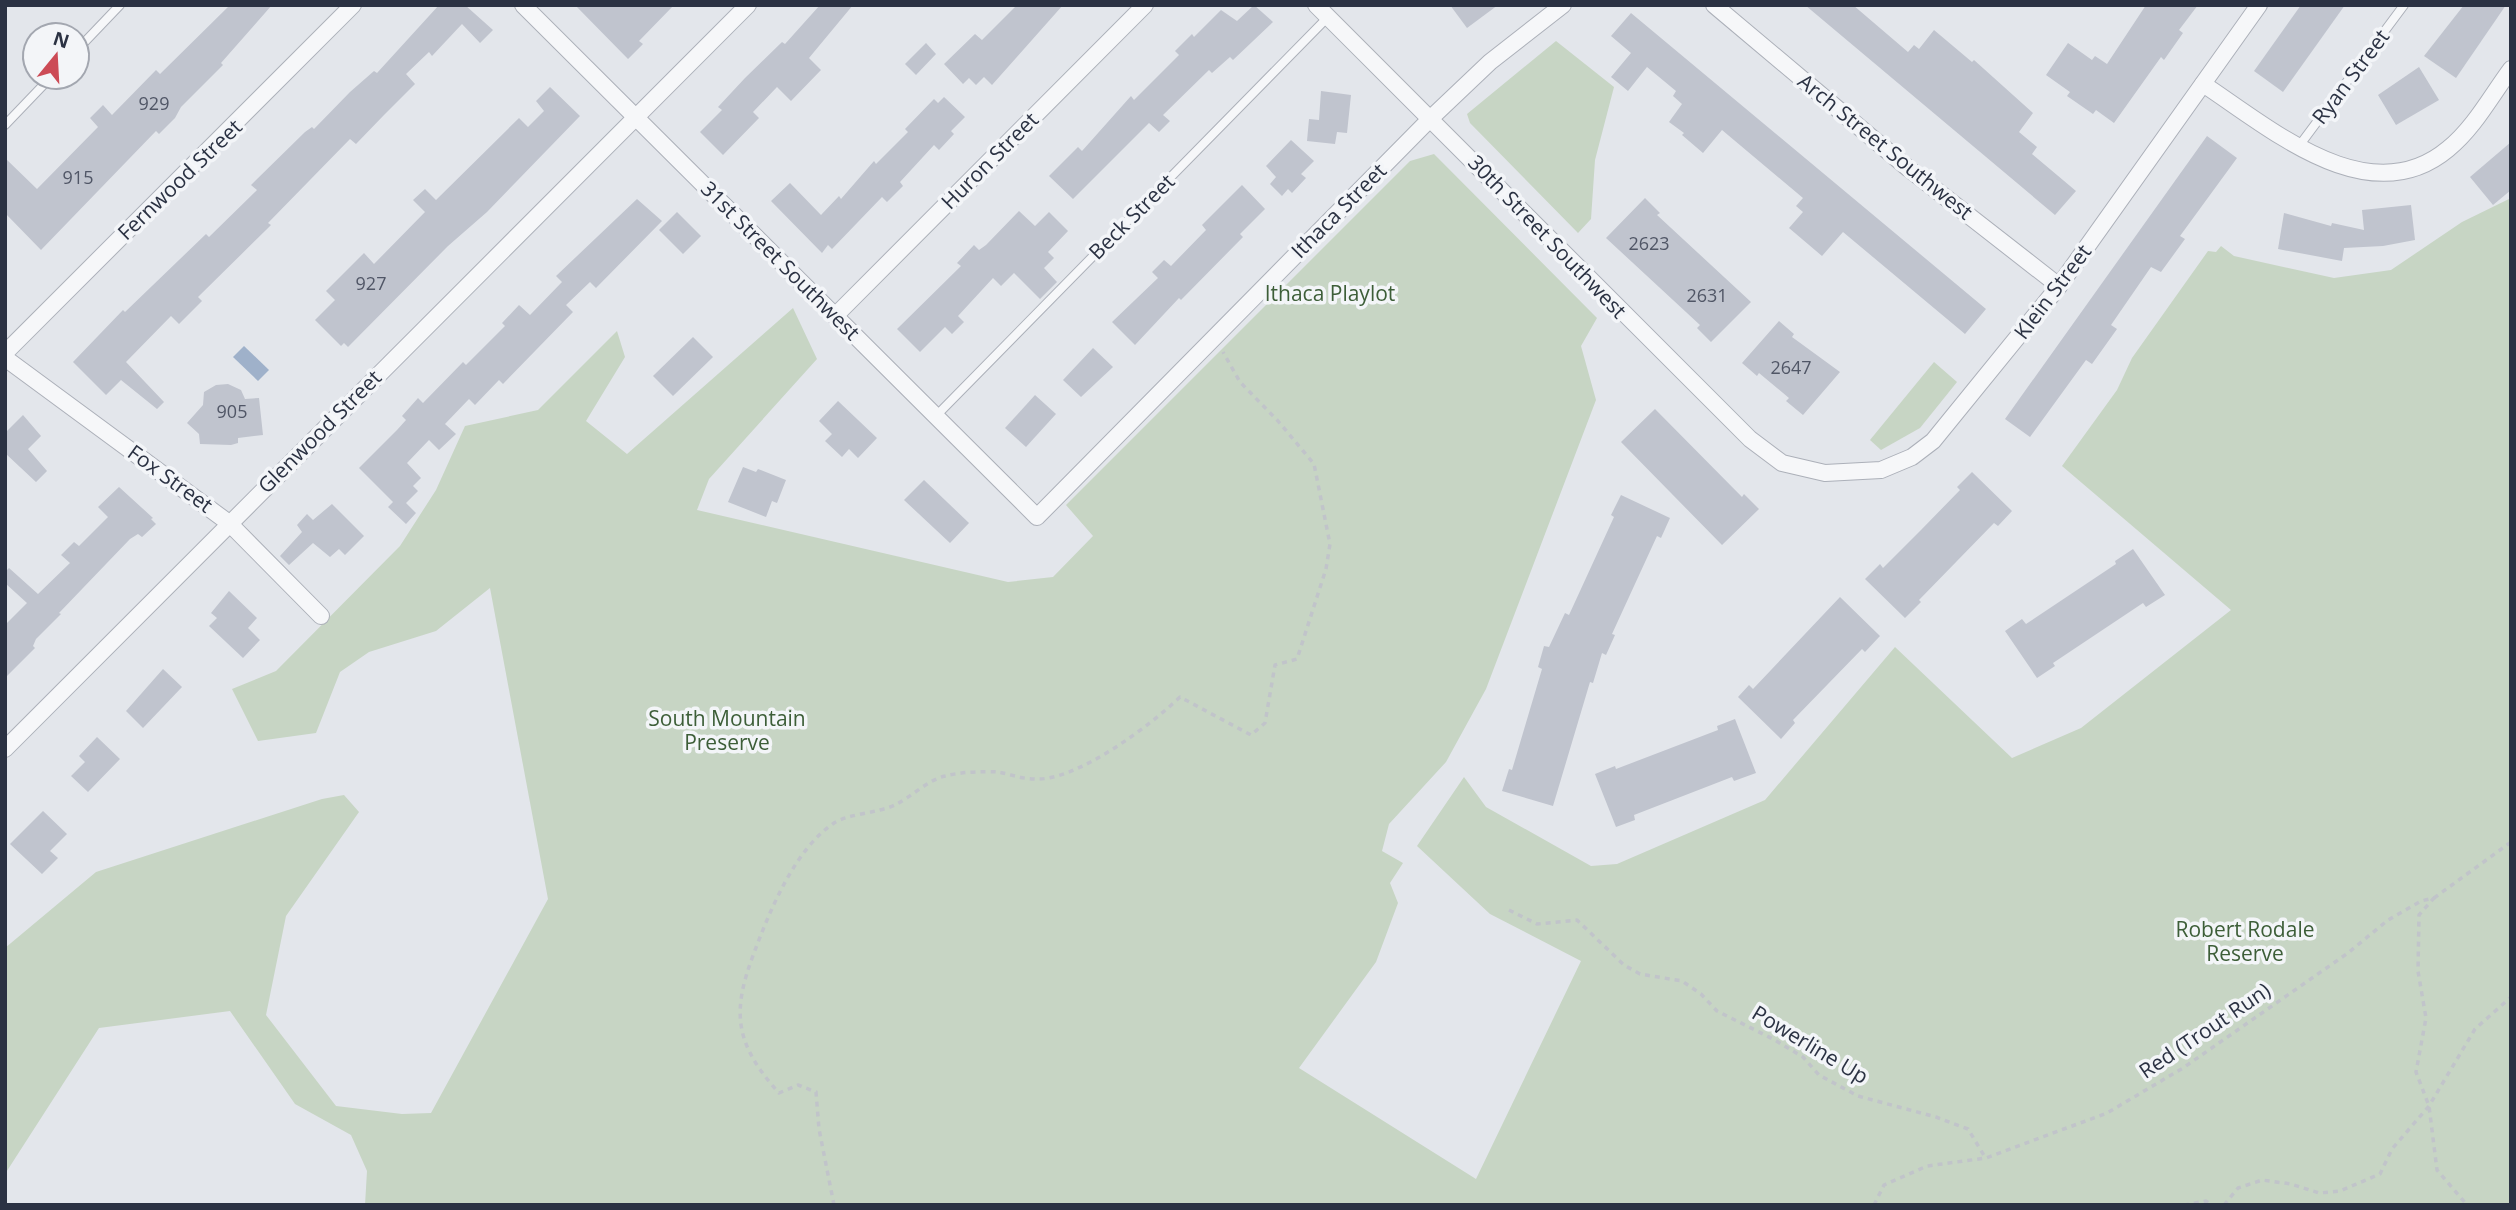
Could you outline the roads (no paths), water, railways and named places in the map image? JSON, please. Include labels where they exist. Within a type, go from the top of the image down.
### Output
[{"type":"street","name":"Fernwood Street","points":[[5,353],[253,108],[352,5]]},
{"type":"street","name":"31st Street Southwest","points":[[523,5],[1037,517]]},
{"type":"street","name":"Glenwood Street","points":[[5,749],[634,116],[748,5]]},
{"type":"street","name":"Huron Street","points":[[835,316],[1145,5]]},
{"type":"street","name":"30th Street Southwest","points":[[1316,5],[1677,368],[1750,439],[1782,463]]},
{"type":"street","name":"Ithaca Street","points":[[1037,517],[1431,118],[1490,62],[1563,5]]},
{"type":"street","name":"Arch Street Southwest","points":[[1714,5],[1909,169],[2059,286]]},
{"type":"street","name":"Klein Street","points":[[1782,463],[1825,473],[1881,470],[1912,457],[1933,441],[1958,414],[2059,286],[2203,85],[2256,6]]},
{"type":"street","points":[[2203,85],[2298,148],[2343,168],[2386,171],[2423,167],[2467,131],[2511,69]]},
{"type":"street","name":"Fox Street","points":[[5,358],[229,523],[321,616]]},
{"type":"lane","points":[[91,35],[120,5]]},
{"type":"lane","name":"Ryan Street","points":[[2298,148],[2404,5]]},
{"type":"lane","name":"Beck Street","points":[[935,416],[1328,18]]},
{"type":"lane","points":[[5,125],[38,91]]},
{"type":"water","points":[[244,346],[269,370],[258,381],[233,357]]},
{"type":"park label","name":"Ithaca Playlot","points":[[1330,294]]},
{"type":"park label","name":"South Mountain Preserve","points":[[727,731]]},
{"type":"park label","name":"Robert Rodale Reserve","points":[[2245,942]]}]
